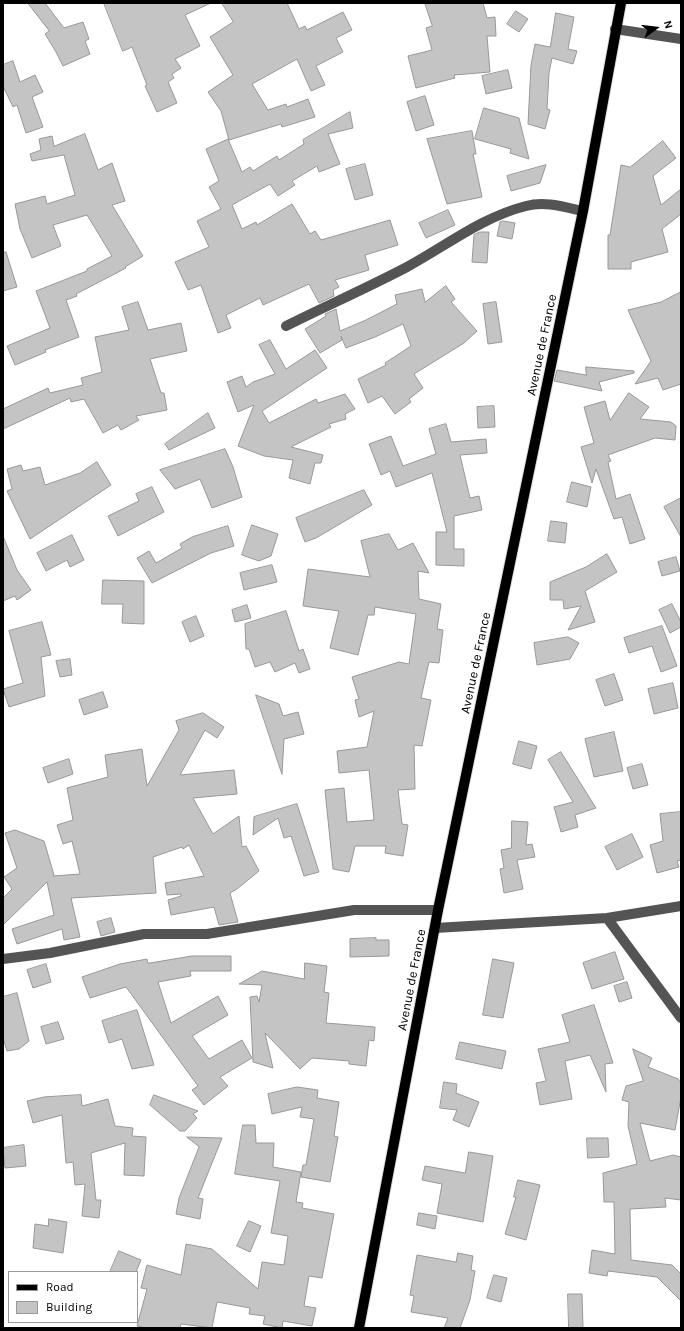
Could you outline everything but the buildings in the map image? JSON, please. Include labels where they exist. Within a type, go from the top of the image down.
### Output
[{"type":"main road","name":"Avenue de France","points":[[359,1328],[438,910],[583,211],[621,3]]},
{"type":"street","points":[[615,30],[681,39]]},
{"type":"street","points":[[286,326],[406,267],[489,220],[510,211],[527,205],[547,203],[583,211]]},
{"type":"street","points":[[435,928],[608,918],[681,906]]},
{"type":"street","points":[[3,959],[50,953],[144,934],[207,934],[354,910],[438,910]]},
{"type":"street","points":[[608,918],[681,1018]]}]
